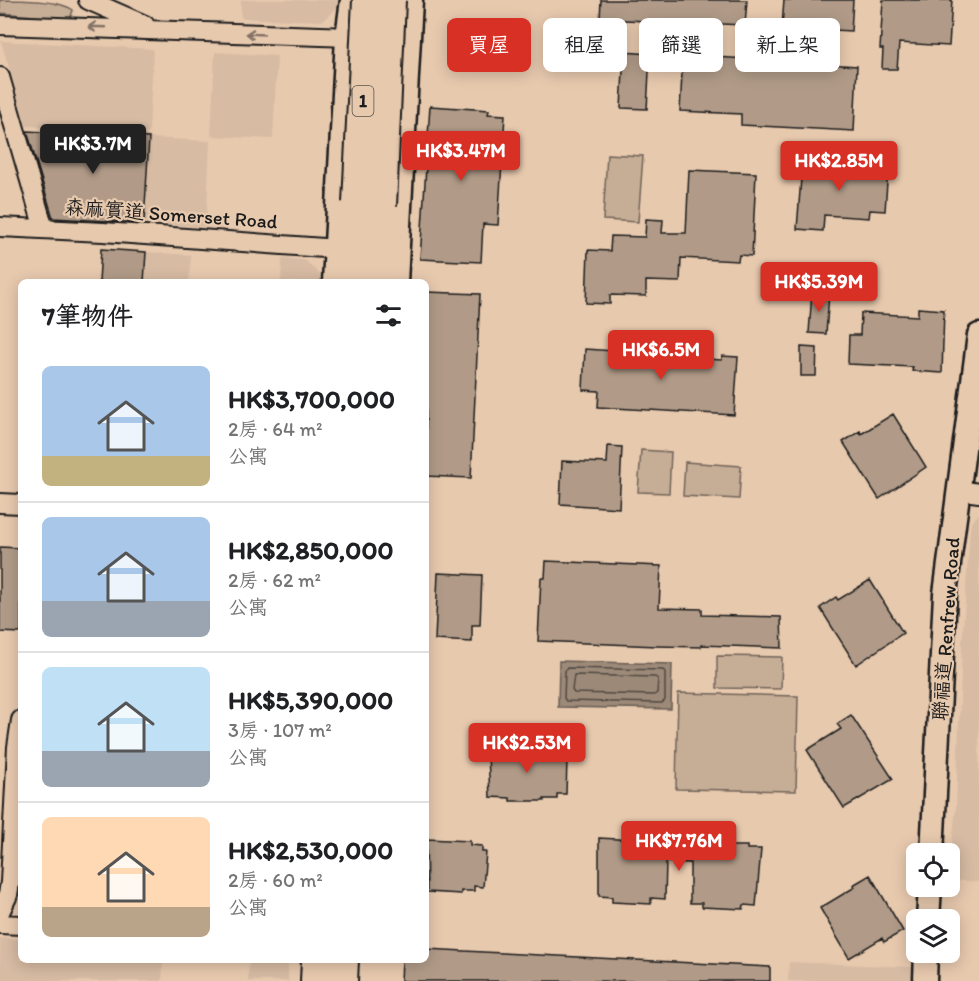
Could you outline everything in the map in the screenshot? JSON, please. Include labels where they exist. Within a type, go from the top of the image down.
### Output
[{"type":"highway","name":"1","points":[[355,279],[370,204],[390,0]]},
{"type":"highway","name":"1","points":[[357,14],[377,279]]},
{"type":"highway","points":[[322,964],[342,981]]},
{"type":"main road","points":[[337,279],[357,14],[377,4],[408,12],[393,279]]},
{"type":"street","points":[[88,0],[155,29]]},
{"type":"street","points":[[0,25],[155,29],[357,14]]},
{"type":"street","points":[[0,77],[44,229]]},
{"type":"street","name":"森麻實道 Somerset Road","points":[[0,227],[338,249]]},
{"type":"street","name":"聯福道 Renfrew Road","points":[[933,843],[945,594],[968,491],[979,335]]},
{"type":"street","points":[[0,503],[18,504]]},
{"type":"street","points":[[0,912],[8,895],[10,882],[18,736]]},
{"type":"street","points":[[0,924],[18,925]]},
{"type":"street","points":[[925,981],[926,963]]},
{"type":"shaded area","points":[[0,0],[49,2],[73,10],[70,19],[0,13]]},
{"type":"shaded area","points":[[241,0],[338,0],[337,8],[322,21],[241,18]]},
{"type":"shaded area","points":[[1,41],[153,49],[149,133],[26,126]]},
{"type":"shaded area","points":[[215,52],[277,56],[273,139],[211,136]]},
{"type":"shaded area","points":[[149,138],[210,141],[206,227],[144,223]]},
{"type":"shaded area","points":[[607,154],[643,156],[638,222],[603,220]]},
{"type":"shaded area","points":[[146,252],[191,255],[189,279],[144,279]]},
{"type":"shaded area","points":[[282,259],[305,260],[320,275],[320,279],[281,279]]},
{"type":"shaded area","points":[[641,450],[671,452],[669,493],[638,492]]},
{"type":"shaded area","points":[[685,462],[741,466],[739,499],[683,496]]},
{"type":"shaded area","points":[[979,514],[979,882],[960,881],[960,843],[952,843],[956,808],[962,644],[971,522]]},
{"type":"shaded area","points":[[717,656],[782,657],[781,689],[717,688]]},
{"type":"shaded area","points":[[678,693],[798,696],[796,791],[676,789]]},
{"type":"shaded area","points":[[0,938],[18,939],[18,963],[163,963],[162,981],[0,981]]},
{"type":"shaded area","points":[[789,962],[913,967],[912,981],[788,981]]},
{"type":"shaded area","points":[[249,963],[288,963],[288,981],[248,981]]},
{"type":"water","points":[[559,661],[672,664],[671,709],[558,707]]},
{"type":"building","points":[[601,0],[747,0],[746,18],[735,18],[735,25],[723,24],[723,18],[639,18],[639,21],[627,20],[627,18],[600,18]]},
{"type":"building","points":[[784,0],[853,0],[851,31],[840,30],[840,18],[783,18]]},
{"type":"building","points":[[883,0],[952,0],[949,46],[899,43],[897,69],[882,69],[883,49],[880,49]]},
{"type":"building","points":[[627,52],[639,53],[639,72],[649,72],[647,109],[621,108],[623,72],[627,72]]},
{"type":"building","points":[[723,58],[735,58],[735,72],[840,72],[840,65],[857,66],[854,131],[741,125],[741,114],[680,111],[682,72],[723,72]]},
{"type":"building","points":[[430,106],[489,110],[488,114],[505,115],[498,225],[483,224],[481,262],[420,259]]},
{"type":"building","points":[[27,131],[149,138],[144,223],[53,218]]},
{"type":"building","points":[[803,153],[817,154],[816,163],[888,168],[885,211],[870,210],[869,218],[824,215],[823,231],[797,229]]},
{"type":"building","points":[[689,170],[756,173],[752,256],[739,255],[738,261],[681,258],[680,282],[646,281],[646,296],[610,295],[610,304],[586,303],[588,250],[610,251],[611,236],[645,237],[646,219],[663,220],[662,233],[686,233]]},
{"type":"building","points":[[101,249],[146,252],[144,279],[99,279]]},
{"type":"building","points":[[429,292],[480,294],[471,478],[429,476]]},
{"type":"building","points":[[812,292],[829,293],[826,334],[809,333]]},
{"type":"building","points":[[918,308],[944,310],[942,373],[912,371],[913,367],[848,364],[849,335],[860,335],[861,313],[918,316]]},
{"type":"building","points":[[801,347],[817,348],[816,376],[801,376]]},
{"type":"building","points":[[629,348],[690,352],[689,358],[722,360],[722,356],[738,357],[734,415],[598,407],[599,391],[583,390],[585,349],[629,352]]},
{"type":"building","points":[[893,414],[926,467],[879,499],[843,442],[860,431],[861,434]]},
{"type":"building","points":[[608,446],[622,447],[619,508],[560,504],[562,461],[607,463]]},
{"type":"building","points":[[0,547],[18,548],[18,633],[0,632]]},
{"type":"building","points":[[546,561],[661,566],[659,608],[702,609],[702,615],[781,617],[782,648],[538,641],[541,578],[545,578]]},
{"type":"building","points":[[438,573],[482,575],[480,625],[472,625],[472,642],[435,640]]},
{"type":"building","points":[[870,580],[903,633],[856,665],[820,608],[836,597],[838,600]]},
{"type":"building","points":[[851,715],[893,779],[844,808],[807,750],[841,729],[837,724]]},
{"type":"building","points":[[496,748],[551,749],[551,753],[564,753],[564,759],[567,759],[566,794],[557,794],[557,799],[544,799],[544,801],[510,801],[510,798],[490,797],[488,755],[496,755]]},
{"type":"building","points":[[599,838],[671,842],[670,846],[747,846],[747,849],[761,849],[756,906],[744,905],[743,909],[702,907],[702,903],[690,903],[690,863],[666,862],[665,899],[651,898],[651,904],[612,902],[612,897],[599,896]]},
{"type":"building","points":[[429,839],[470,841],[470,845],[482,846],[482,852],[486,852],[483,887],[474,886],[474,891],[461,891],[461,894],[429,892]]},
{"type":"building","points":[[870,875],[903,931],[884,942],[882,938],[849,958],[820,908]]},
{"type":"building","points":[[429,949],[770,967],[770,981],[401,981],[402,963],[429,963]]}]
